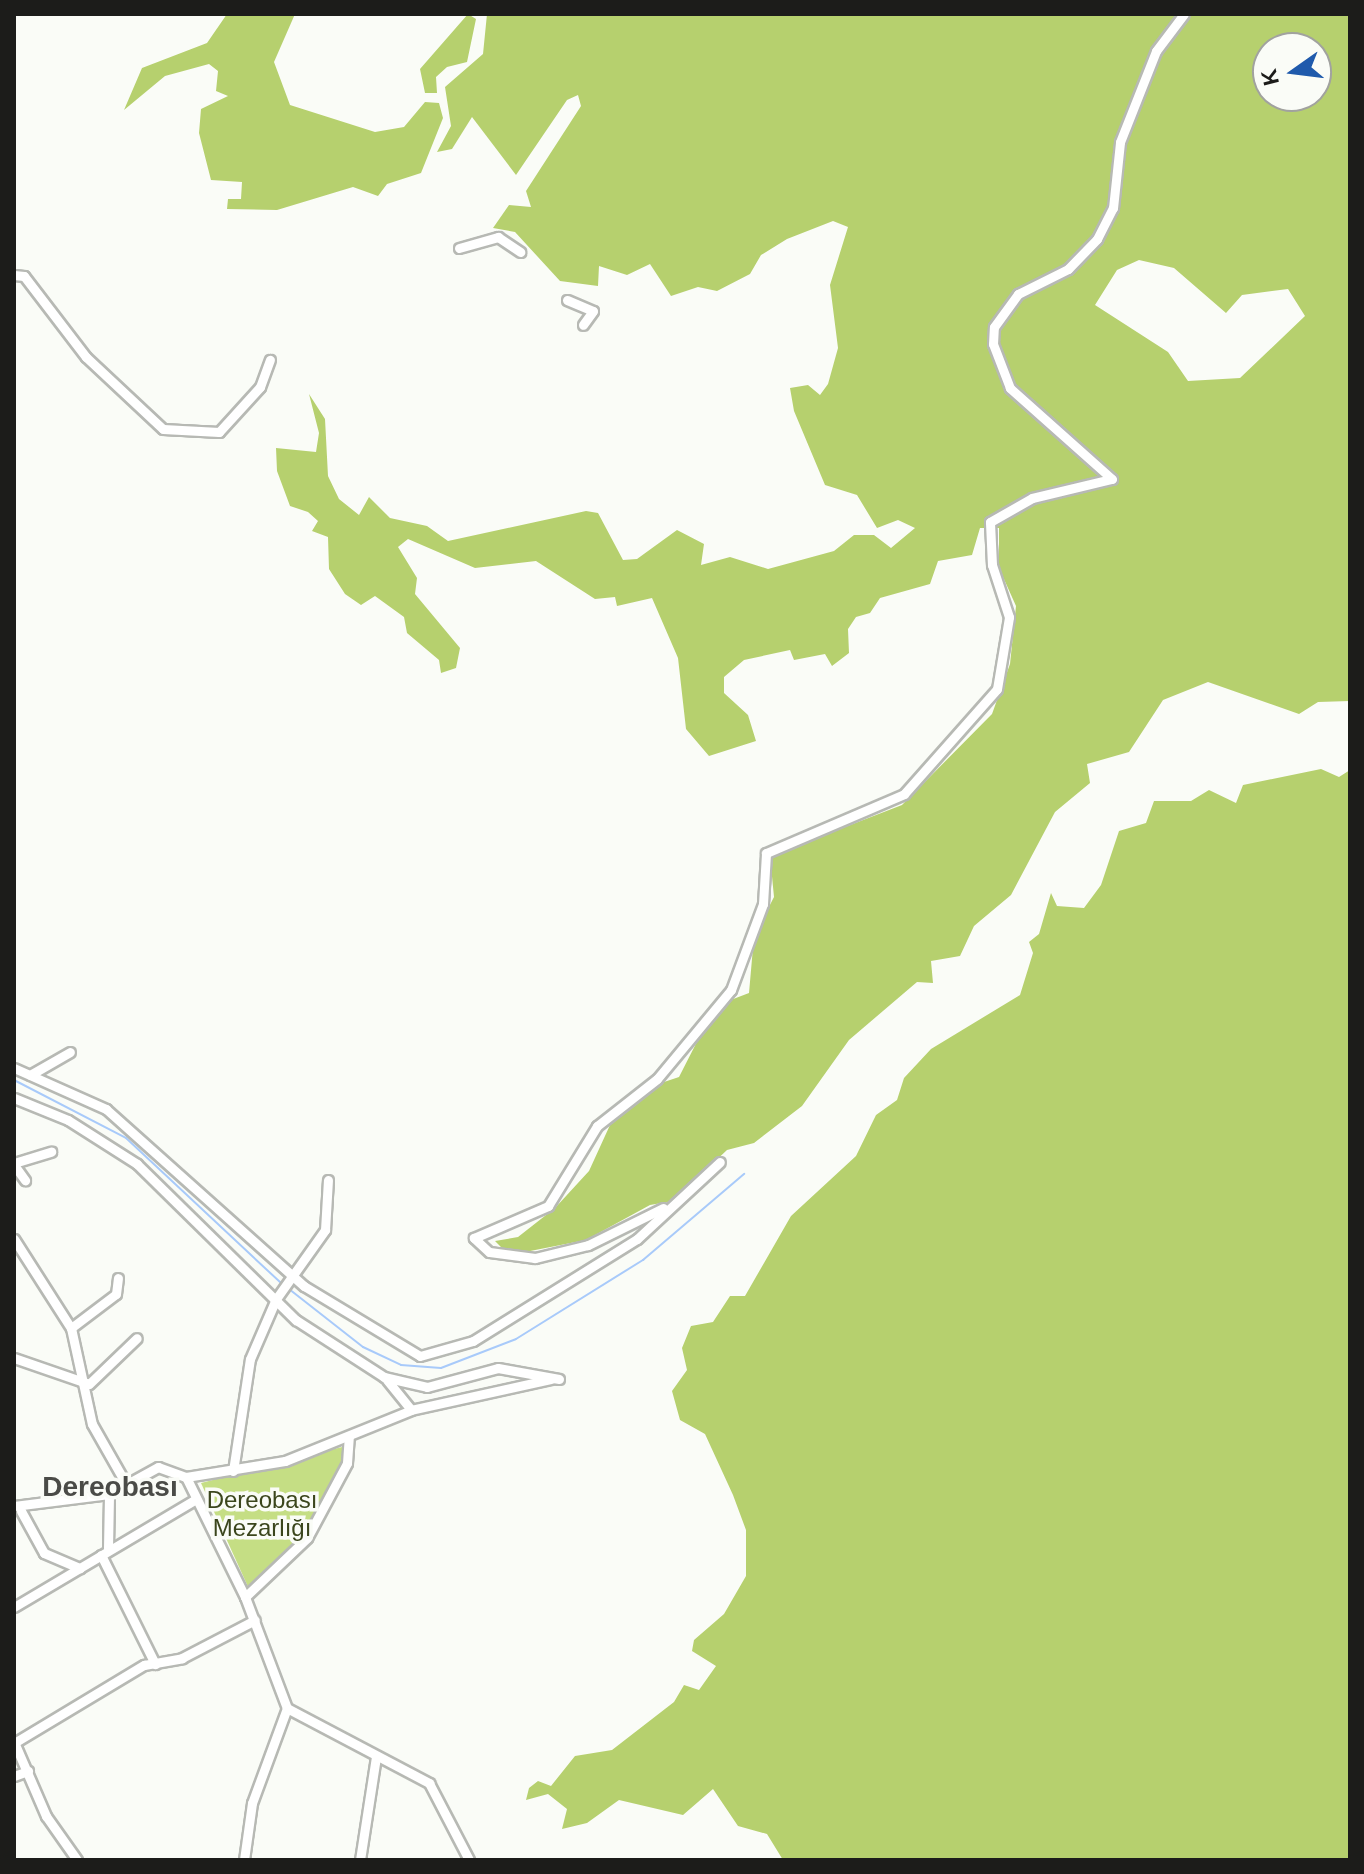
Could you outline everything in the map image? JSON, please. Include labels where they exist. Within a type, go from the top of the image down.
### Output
[{"type":"street","points":[[663,1208],[588,1245],[535,1258],[489,1252],[474,1238],[548,1206],[597,1126],[657,1079],[731,990],[763,904],[761,869],[773,846],[828,830],[904,794],[997,689],[1009,617],[992,565],[990,522],[1032,498],[1112,479],[1010,388],[993,344],[994,327],[1018,294],[1068,269],[1097,239],[1113,208],[1120,142],[1156,51],[1184,14]]},
{"type":"street","points":[[459,248],[498,237],[520,252]]},
{"type":"street","points":[[14,275],[24,276],[86,357],[143,419],[163,429],[223,430],[260,387],[270,360]]},
{"type":"street","points":[[567,300],[593,311],[583,325]]},
{"type":"street","points":[[30,1075],[70,1052]]},
{"type":"street","points":[[15,1071],[106,1109],[291,1275],[387,1341],[420,1356],[437,1355],[496,1329],[637,1239],[663,1208],[720,1162]]},
{"type":"street","points":[[14,1098],[68,1120],[137,1164],[276,1299],[384,1377],[411,1410]]},
{"type":"street","points":[[25,1180],[14,1164],[51,1152]]},
{"type":"street","points":[[233,1471],[250,1359],[276,1299],[325,1230],[328,1180]]},
{"type":"street","points":[[14,1239],[71,1328],[92,1424],[125,1482]]},
{"type":"street","points":[[71,1328],[116,1294],[118,1278]]},
{"type":"street","points":[[14,1358],[83,1383],[98,1378],[137,1338]]},
{"type":"street","points":[[80,1568],[44,1553],[17,1508],[109,1494],[125,1482],[158,1467],[186,1477],[233,1471],[349,1437],[411,1410],[559,1379],[498,1368],[427,1387],[384,1377]]},
{"type":"street","points":[[245,1597],[307,1538],[347,1463],[349,1437]]},
{"type":"street","points":[[186,1477],[245,1597],[287,1708],[252,1803],[244,1860]]},
{"type":"street","points":[[109,1494],[105,1551],[155,1664]]},
{"type":"street","points":[[14,1607],[196,1499]]},
{"type":"street","points":[[77,1860],[46,1816],[14,1742],[155,1664],[255,1620]]},
{"type":"street","points":[[287,1708],[429,1783],[469,1860]]},
{"type":"street","points":[[360,1860],[376,1757]]},
{"type":"street","points":[[14,1776],[28,1771]]},
{"type":"green space","points":[[227,14],[295,14],[274,62],[290,105],[375,132],[404,127],[425,102],[439,103],[443,118],[421,173],[387,184],[378,196],[353,187],[277,210],[227,209],[228,199],[241,199],[242,182],[211,180],[199,133],[201,109],[228,96],[216,91],[218,71],[209,64],[165,76],[124,110],[142,68],[207,43]]},
{"type":"green space","points":[[468,14],[476,19],[467,62],[447,67],[436,77],[437,93],[425,93],[420,69]]},
{"type":"green space","points":[[487,14],[1350,14],[1350,701],[1318,702],[1299,714],[1208,682],[1163,700],[1129,752],[1087,764],[1090,783],[1055,812],[1011,895],[974,926],[960,956],[931,961],[933,983],[917,982],[849,1040],[802,1106],[754,1143],[727,1150],[673,1201],[650,1205],[586,1240],[520,1253],[507,1253],[495,1241],[518,1237],[555,1208],[589,1171],[610,1125],[658,1084],[679,1077],[706,1024],[728,1001],[749,993],[754,936],[774,897],[770,856],[902,805],[992,714],[1010,664],[1016,606],[999,568],[999,528],[980,528],[972,555],[938,561],[930,584],[880,598],[870,613],[856,617],[848,629],[849,653],[832,666],[825,654],[794,660],[790,650],[744,660],[724,677],[724,693],[748,715],[756,741],[709,756],[686,729],[678,658],[652,598],[617,606],[615,597],[595,599],[536,561],[475,568],[408,539],[398,547],[417,578],[415,594],[460,648],[456,668],[441,673],[439,660],[407,633],[404,617],[375,596],[361,605],[345,594],[329,569],[328,537],[312,531],[318,521],[308,512],[290,506],[277,471],[276,448],[316,452],[319,433],[309,394],[325,419],[328,476],[339,499],[359,515],[369,497],[390,518],[427,526],[448,541],[586,511],[598,513],[623,560],[637,559],[677,530],[704,544],[701,565],[730,557],[768,569],[834,551],[854,535],[874,535],[891,548],[915,528],[898,520],[877,528],[857,495],[825,485],[794,411],[790,388],[808,385],[820,395],[828,384],[838,348],[830,285],[848,227],[833,221],[787,239],[761,255],[750,274],[717,291],[698,287],[671,296],[650,264],[627,275],[599,266],[598,286],[560,281],[515,232],[493,228],[509,205],[531,207],[526,191],[581,106],[578,95],[567,100],[516,175],[472,117],[452,149],[437,152],[451,126],[445,87],[483,54]],"holes":[[[1139,260],[1174,268],[1226,313],[1242,295],[1288,289],[1305,316],[1240,378],[1188,381],[1168,352],[1095,305],[1117,270]]]},
{"type":"green space","points":[[1321,769],[1339,777],[1350,770],[1350,1860],[783,1860],[767,1834],[738,1826],[713,1789],[683,1815],[619,1800],[587,1823],[562,1829],[567,1809],[548,1794],[526,1800],[529,1788],[538,1781],[551,1786],[575,1756],[612,1750],[674,1702],[684,1685],[699,1690],[716,1666],[692,1651],[694,1640],[724,1614],[746,1576],[746,1530],[733,1495],[705,1434],[680,1420],[672,1391],[687,1370],[682,1348],[691,1326],[713,1322],[730,1296],[745,1296],[791,1216],[856,1156],[876,1115],[897,1100],[904,1078],[931,1049],[1020,995],[1033,953],[1029,942],[1039,934],[1051,893],[1057,906],[1084,908],[1101,885],[1119,831],[1146,823],[1154,801],[1191,801],[1209,790],[1236,803],[1243,785]]},
{"type":"green space","name":"Dereobası Mezarlığı","points":[[342,1447],[347,1452],[332,1490],[297,1545],[249,1589],[201,1483]]},
{"type":"waterway","points":[[14,1080],[126,1138],[281,1283]]},
{"type":"waterway","points":[[289,1289],[363,1347],[401,1365],[441,1368],[516,1339],[643,1260],[744,1174]]},
{"type":"district","name":"Dereobası","points":[[110,1487]]}]
